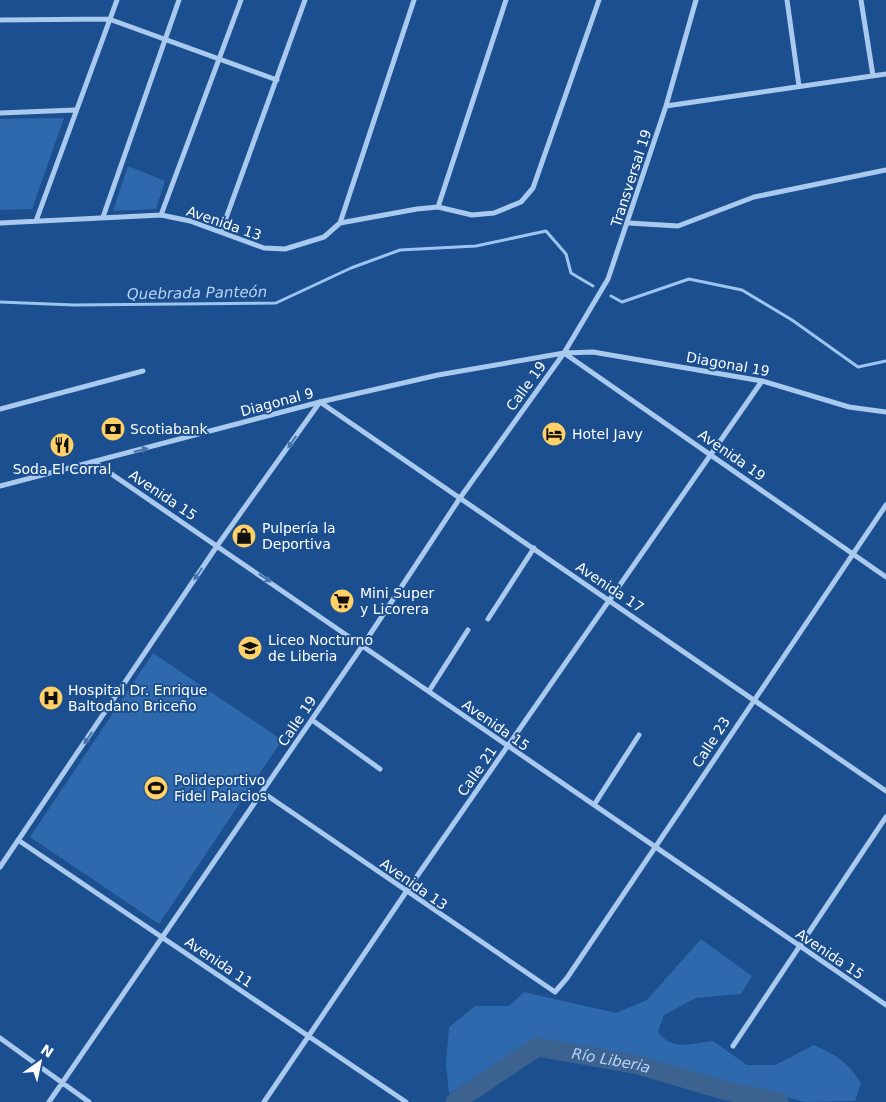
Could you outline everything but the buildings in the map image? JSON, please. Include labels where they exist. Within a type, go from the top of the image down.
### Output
[{"type":"street","points":[[36,221],[75,110],[117,0]]},
{"type":"street","points":[[103,217],[179,0]]},
{"type":"street","points":[[161,215],[241,0]]},
{"type":"street","points":[[220,232],[306,0]]},
{"type":"street","points":[[340,224],[414,0]]},
{"type":"street","points":[[438,207],[506,0]]},
{"type":"street","name":"Avenida 13","points":[[0,223],[161,215],[190,221],[264,248],[285,249],[324,237],[340,224],[417,209],[438,207],[472,215],[494,213],[521,202],[532,188],[599,0]]},
{"type":"street","name":"Transversal 19","points":[[564,353],[612,273],[666,106],[696,0]]},
{"type":"street","points":[[787,0],[799,86]]},
{"type":"street","points":[[861,0],[873,76]]},
{"type":"street","points":[[0,20],[109,18],[276,80]]},
{"type":"street","points":[[666,106],[886,74]]},
{"type":"street","points":[[0,113],[75,110]]},
{"type":"street","points":[[629,223],[678,226],[754,197],[886,170]]},
{"type":"street","name":"Diagonal 19","points":[[564,353],[593,352],[762,381],[849,406],[886,412]]},
{"type":"street","name":"Diagonal 9","points":[[0,486],[320,402],[438,375],[564,353]]},
{"type":"street","name":"Avenida 19","points":[[564,353],[886,577]]},
{"type":"street","name":"Calle 19","points":[[50,1102],[363,645],[460,498],[564,353]]},
{"type":"street","points":[[0,409],[143,371]]},
{"type":"street","name":"Calle 21","points":[[264,1102],[406,892],[762,381]]},
{"type":"street","points":[[0,867],[217,546],[320,402]]},
{"type":"street","name":"Avenida 17","points":[[320,402],[886,791]]},
{"type":"street","name":"Avenida 15","points":[[94,462],[363,645],[507,747],[656,846],[886,1005]]},
{"type":"street","name":"Calle 23","points":[[555,992],[567,978],[886,504]]},
{"type":"street","points":[[488,619],[534,548]]},
{"type":"street","points":[[429,691],[468,630]]},
{"type":"street","points":[[312,720],[380,769]]},
{"type":"street","points":[[594,805],[639,735]]},
{"type":"street","name":"Avenida 13","points":[[262,792],[555,992]]},
{"type":"street","points":[[733,1046],[886,817]]},
{"type":"street","name":"Avenida 11","points":[[18,840],[406,1102]]},
{"type":"street","points":[[0,1038],[89,1102]]},
{"type":"shaded area","points":[[64,118],[32,209],[0,210],[0,119]]},
{"type":"shaded area","points":[[128,166],[165,181],[156,209],[113,211]]},
{"type":"shaded area","name":"Polideportivo Fidel Palacios","points":[[153,653],[282,740],[159,924],[30,837]]},
{"type":"shaded area","points":[[701,939],[752,976],[741,994],[696,998],[664,1015],[658,1032],[670,1042],[676,1044],[683,1045],[713,1041],[747,1065],[775,1065],[814,1045],[842,1060],[857,1077],[861,1084],[855,1101],[806,1102],[535,1039],[449,1094],[446,1064],[449,1027],[475,1006],[509,1006],[524,992],[616,1013],[647,1000]]},
{"type":"waterway","name":"Quebrada Panteón","points":[[0,302],[74,305],[276,303],[351,268],[400,250],[476,246],[546,231],[566,254],[571,273],[593,286]]},
{"type":"waterway","name":"Quebrada Panteón","points":[[611,296],[622,302],[689,279],[742,290],[792,320],[858,367],[886,361]]},
{"type":"waterway","name":"Río Liberia","points":[[455,1102],[537,1047],[638,1065],[723,1090],[779,1102]]},
{"type":"place","name":"Scotiabank","points":[[113,429]]},
{"type":"place","name":"Hotel Javy","points":[[554,434]]},
{"type":"place","name":"Soda El Corral","points":[[62,445]]},
{"type":"place","name":"Pulpería la Deportiva","points":[[244,536]]},
{"type":"place","name":"Mini Super y Licorera","points":[[342,601]]},
{"type":"place","name":"Liceo Nocturno de Liberia","points":[[250,648]]},
{"type":"place","name":"Hospital Dr. Enrique Baltodano Briceño","points":[[51,698]]},
{"type":"place","name":"Polideportivo Fidel Palacios","points":[[156,788]]}]
